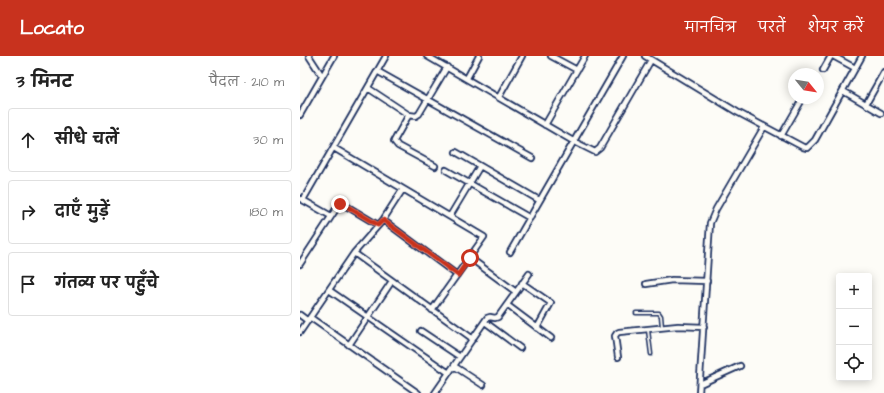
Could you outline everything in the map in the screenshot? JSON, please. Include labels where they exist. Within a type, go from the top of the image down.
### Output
[{"type":"street","points":[[309,56],[322,76]]},
{"type":"street","points":[[300,115],[334,56]]},
{"type":"street","points":[[331,216],[301,199],[334,148],[386,56]]},
{"type":"street","points":[[427,56],[433,58],[545,125],[592,151],[597,151],[651,60]]},
{"type":"street","points":[[466,78],[479,56]]},
{"type":"street","points":[[498,97],[522,56]]},
{"type":"street","points":[[551,56],[577,70]]},
{"type":"street","points":[[545,125],[585,56]]},
{"type":"street","points":[[510,252],[623,56]]},
{"type":"street","points":[[645,56],[764,127],[803,148],[807,148],[814,140],[862,56]]},
{"type":"street","points":[[824,68],[832,56],[855,68]]},
{"type":"street","points":[[368,88],[409,115],[418,116],[447,67]]},
{"type":"street","points":[[378,71],[532,158]]},
{"type":"street","points":[[866,104],[884,72]]},
{"type":"street","points":[[843,91],[881,113]]},
{"type":"street","points":[[781,136],[800,104]]},
{"type":"street","points":[[409,115],[395,138],[395,144],[435,166]]},
{"type":"street","points":[[699,393],[710,223],[716,209],[764,127]]},
{"type":"street","points":[[334,148],[484,237],[432,310]]},
{"type":"street","points":[[456,152],[539,200]]},
{"type":"street","points":[[450,216],[480,166]]},
{"type":"street","points":[[446,170],[530,218]]},
{"type":"street","points":[[300,332],[354,253],[383,220],[403,189]]},
{"type":"street","points":[[300,264],[338,205],[341,203],[378,225]]},
{"type":"street","points":[[383,220],[458,275]]},
{"type":"street","points":[[354,253],[473,339]]},
{"type":"street","points":[[470,258],[516,292]]},
{"type":"street","points":[[435,393],[485,322],[490,316],[497,318],[529,274]]},
{"type":"street","points":[[646,284],[672,280],[706,281]]},
{"type":"street","points":[[349,345],[392,281]]},
{"type":"street","points":[[522,283],[551,304],[537,328]]},
{"type":"street","points":[[329,290],[449,373]]},
{"type":"street","points":[[507,305],[551,338]]},
{"type":"street","points":[[300,315],[310,319],[418,393]]},
{"type":"street","points":[[485,322],[520,348]]},
{"type":"street","points":[[618,357],[617,333],[662,327],[704,327]]},
{"type":"street","points":[[421,331],[460,357]]},
{"type":"street","points":[[454,366],[482,385]]},
{"type":"street","points":[[700,384],[740,366]]},
{"type":"lane","points":[[636,314],[659,313],[661,316],[662,327]]},
{"type":"lane","points":[[648,328],[651,354]]},
{"type":"route","points":[[340,204],[343,204],[378,225],[383,220],[458,275],[470,258]]}]
